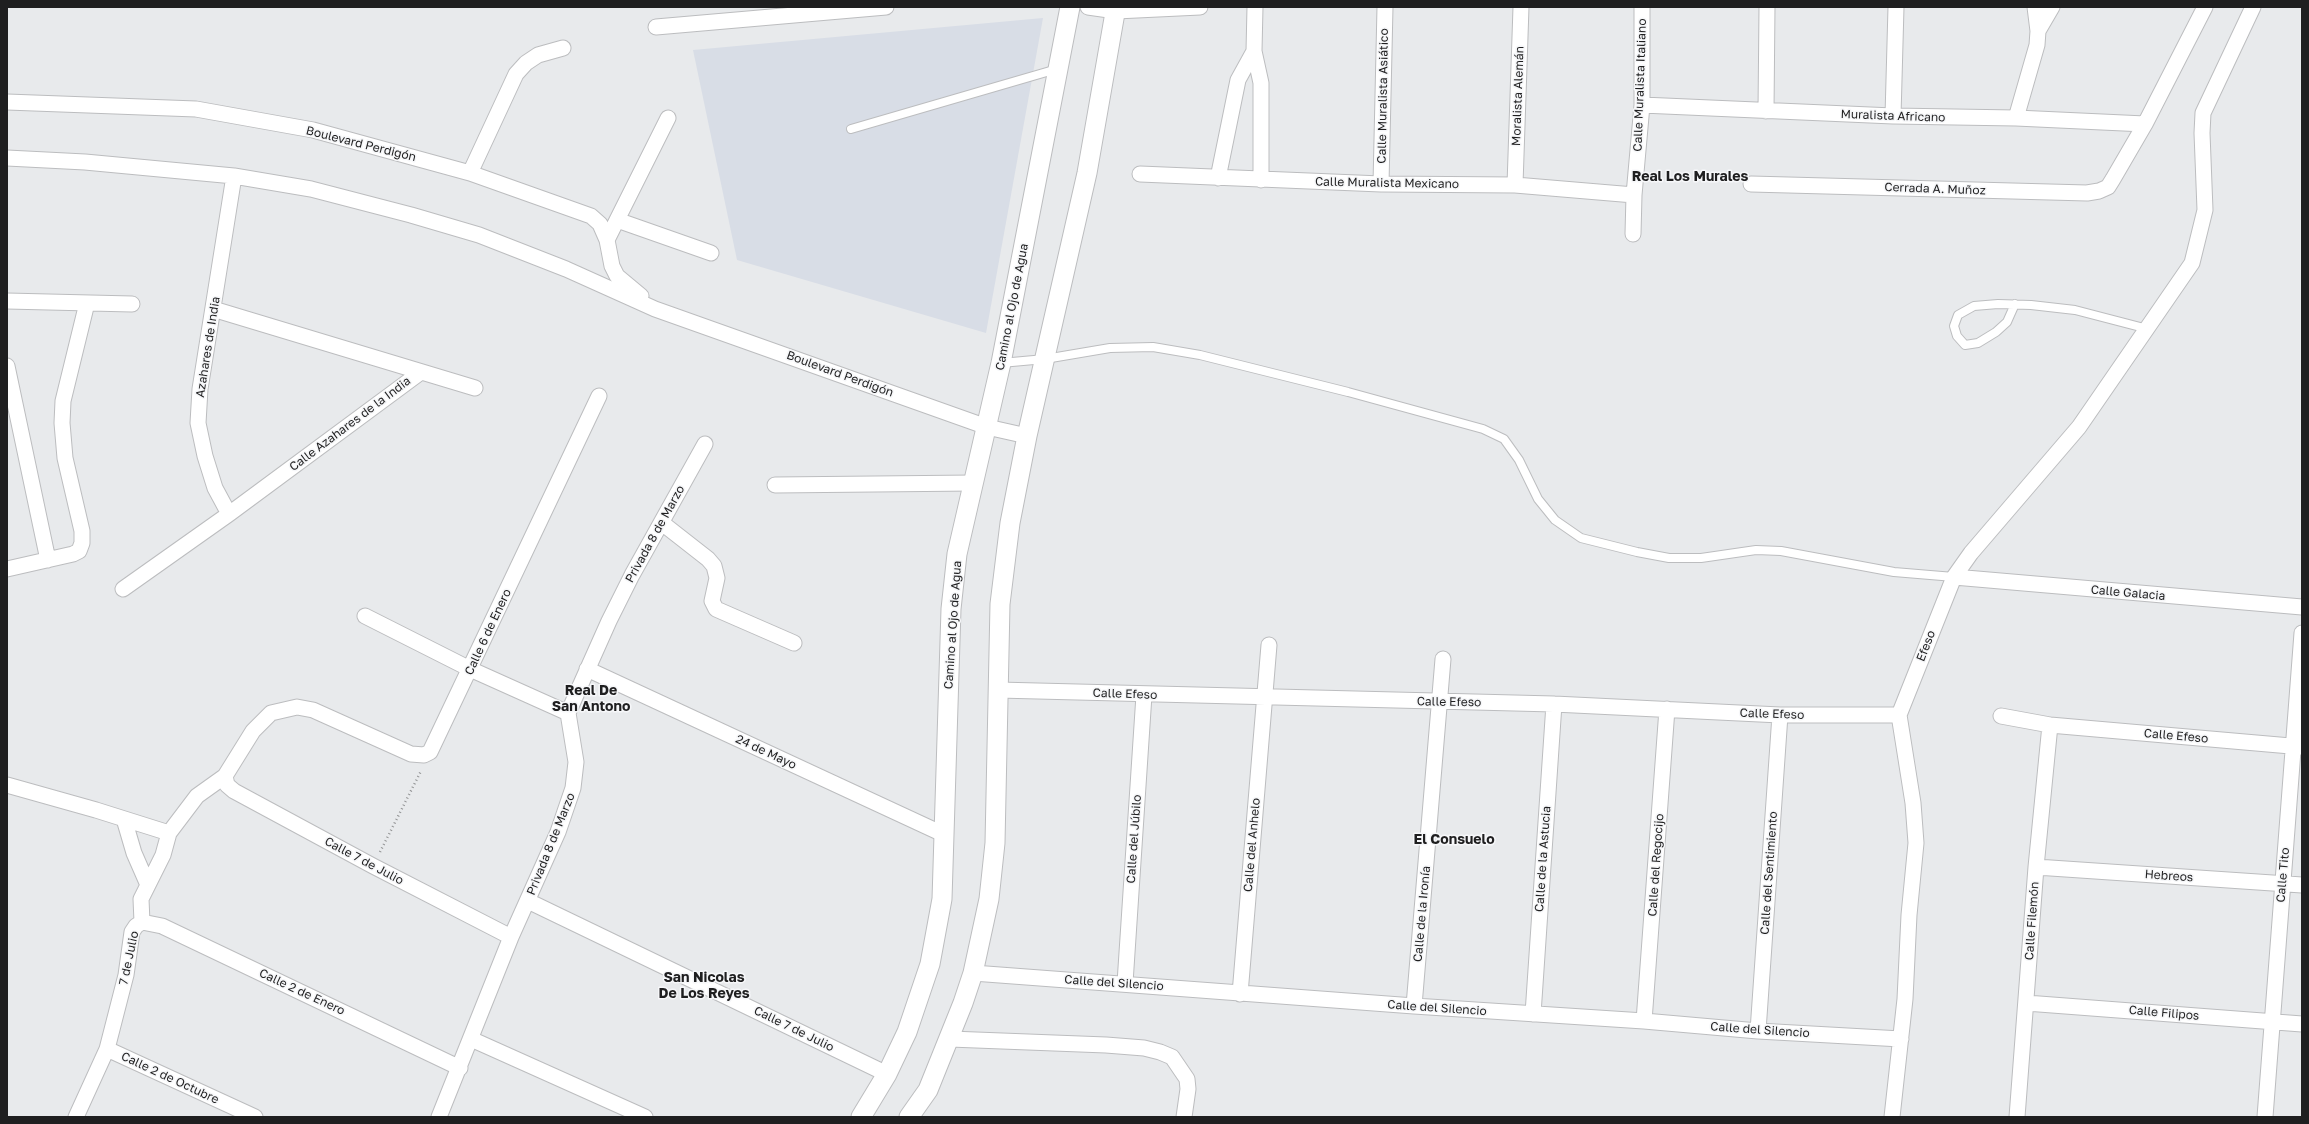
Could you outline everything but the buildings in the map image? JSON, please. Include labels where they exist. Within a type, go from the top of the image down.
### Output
[{"type":"street","points":[[656,27],[886,7]]},
{"type":"street","name":"Camino al Ojo de Agua","points":[[861,1117],[887,1074],[908,1032],[930,964],[942,899],[951,609],[957,554],[1001,363],[1070,7]]},
{"type":"street","points":[[1088,7],[1116,9],[1200,7]]},
{"type":"street","points":[[1255,7],[1254,51],[1260,83],[1262,180]]},
{"type":"street","name":"Calle Muralista Asiático","points":[[1381,184],[1385,7]]},
{"type":"street","name":"Moralista Alemán","points":[[1515,185],[1521,7]]},
{"type":"street","name":"Calle Muralista Italiano","points":[[1633,234],[1634,195],[1642,105],[1642,7]]},
{"type":"street","points":[[1766,111],[1767,7]]},
{"type":"street","points":[[1892,116],[1896,7]]},
{"type":"street","points":[[2016,118],[2037,45],[2038,31],[2035,7]]},
{"type":"street","points":[[2038,31],[2052,7]]},
{"type":"street","points":[[2145,124],[2205,7]]},
{"type":"street","name":"Efeso","points":[[1899,715],[1954,578],[1971,553],[2079,427],[2148,329],[2192,263],[2206,210],[2202,133],[2203,113],[2253,7]]},
{"type":"street","points":[[909,1117],[928,1090],[950,1039],[973,973],[989,900],[995,843],[1000,604],[1010,523],[1027,436],[1087,173],[1116,9]]},
{"type":"street","points":[[470,173],[516,74],[526,63],[538,55],[563,48]]},
{"type":"street","points":[[1218,178],[1238,80],[1254,51]]},
{"type":"street","name":"Boulevard Perdigón","points":[[7,102],[73,103],[196,109],[313,130],[470,173],[590,216],[600,224],[607,240],[612,266],[617,276],[655,309]]},
{"type":"street","name":"Muralista Africano","points":[[1642,105],[1892,116],[2016,118],[2145,124]]},
{"type":"street","points":[[607,240],[668,118]]},
{"type":"street","name":"Cerrada A. Muñoz","points":[[1751,184],[2087,193],[2108,187],[2145,124]]},
{"type":"street","name":"Boulevard Perdigón","points":[[7,158],[93,162],[234,176],[311,190],[412,215],[479,235],[566,269],[655,309],[987,427],[1027,436]]},
{"type":"street","name":"Calle Muralista Mexicano","points":[[1140,174],[1381,184],[1515,185],[1634,195]]},
{"type":"street","name":"Azahares de India","points":[[228,514],[215,488],[205,456],[198,423],[200,388],[234,176]]},
{"type":"street","points":[[617,220],[711,253]]},
{"type":"street","points":[[7,301],[132,304]]},
{"type":"street","points":[[7,569],[73,554],[79,551],[82,543],[82,531],[65,458],[62,423],[63,401],[87,303]]},
{"type":"street","name":"Calle Azahares de la India","points":[[213,309],[421,372]]},
{"type":"street","points":[[7,366],[48,560]]},
{"type":"street","points":[[421,372],[475,388]]},
{"type":"street","name":"Calle Azahares de la India","points":[[123,589],[421,372]]},
{"type":"street","name":"Calle 6 de Enero","points":[[430,752],[598,396]]},
{"type":"street","name":"Privada 8 de Marzo","points":[[439,1117],[460,1068],[470,1039],[511,937],[558,832],[573,788],[576,762],[568,713],[587,669],[632,575],[705,444]]},
{"type":"street","points":[[775,485],[974,483]]},
{"type":"street","points":[[662,523],[708,559],[714,566],[717,578],[712,601],[716,609],[794,643]]},
{"type":"street","name":"Calle Galacia","points":[[1954,578],[2302,607]]},
{"type":"street","points":[[365,616],[470,669],[568,713]]},
{"type":"street","name":"Calle Tito","points":[[2265,1117],[2282,883],[2298,747],[2302,633]]},
{"type":"street","name":"Calle del Anhelo","points":[[1240,994],[1269,645]]},
{"type":"street","name":"Calle de la Ironía","points":[[1414,1006],[1444,659]]},
{"type":"street","name":"24 de Mayo","points":[[587,669],[945,835]]},
{"type":"street","name":"Calle Efeso","points":[[998,690],[1144,695],[1554,704],[1667,708],[1780,715],[1899,715]]},
{"type":"street","name":"Calle del Júbilo","points":[[1125,983],[1144,695]]},
{"type":"street","name":"Calle de la Astucia","points":[[1533,1014],[1554,704]]},
{"type":"street","points":[[225,776],[253,731],[263,720],[272,713],[297,707],[313,710],[411,754],[417,755],[430,752]]},
{"type":"street","name":"Calle del Regocijo","points":[[1644,1021],[1667,708]]},
{"type":"street","name":"Calle del Sentimiento","points":[[1758,1031],[1780,715]]},
{"type":"street","points":[[1892,1117],[1901,1039],[1908,958],[1909,915],[1916,843],[1913,803],[1899,715]]},
{"type":"street","name":"Calle Efeso","points":[[2001,716],[2050,725],[2298,747]]},
{"type":"street","name":"Calle Filemón","points":[[2017,1117],[2036,867],[2050,725]]},
{"type":"street","name":"Calle 7 de Julio","points":[[225,776],[227,785],[234,791],[373,866],[511,937]]},
{"type":"street","name":"7 de Julio","points":[[76,1117],[107,1049],[126,975],[132,932],[136,926],[142,922],[141,899],[163,855],[169,833],[197,796],[225,776]]},
{"type":"street","points":[[7,785],[169,833]]},
{"type":"street","points":[[124,819],[134,853],[148,885]]},
{"type":"street","name":"Hebreos","points":[[2036,867],[2302,885]]},
{"type":"street","name":"Calle 7 de Julio","points":[[528,901],[887,1074]]},
{"type":"street","name":"Calle 2 de Enero","points":[[142,922],[162,926],[460,1068]]},
{"type":"street","name":"Calle del Silencio","points":[[973,973],[1125,983],[1240,994],[1644,1021],[1758,1031],[1901,1039]]},
{"type":"street","name":"Calle Filipos","points":[[2026,1003],[2302,1024]]},
{"type":"street","points":[[470,1039],[645,1117]]},
{"type":"street","points":[[950,1039],[1106,1045],[1144,1048],[1160,1052],[1172,1057],[1186,1079],[1188,1089],[1184,1117]]},
{"type":"street","name":"Calle 2 de Octubre","points":[[107,1049],[255,1117]]},
{"type":"lane","points":[[851,129],[1058,68]]},
{"type":"lane","points":[[2015,304],[2007,322],[1996,332],[1978,342],[1965,344],[1957,336],[1954,326],[1958,315],[1974,306],[2015,304],[2075,310],[2148,329]]},
{"type":"lane","points":[[1001,363],[1045,359],[1110,348],[1153,348],[1200,355],[1332,388],[1483,429],[1504,439],[1519,460],[1538,499],[1555,520],[1581,538],[1637,552],[1669,558],[1701,558],[1756,550],[1782,551],[1894,572],[1954,578]]},
{"type":"path","points":[[373,866],[430,752]]},
{"type":"shaded area","points":[[1043,18],[986,333],[737,260],[693,50]]},
{"type":"district","name":"Real Los Murales","points":[[1690,177]]},
{"type":"district","name":"Real De San Antono","points":[[591,700]]},
{"type":"district","name":"El Consuelo","points":[[1454,840]]},
{"type":"district","name":"San Nicolas De Los Reyes","points":[[704,986]]}]
